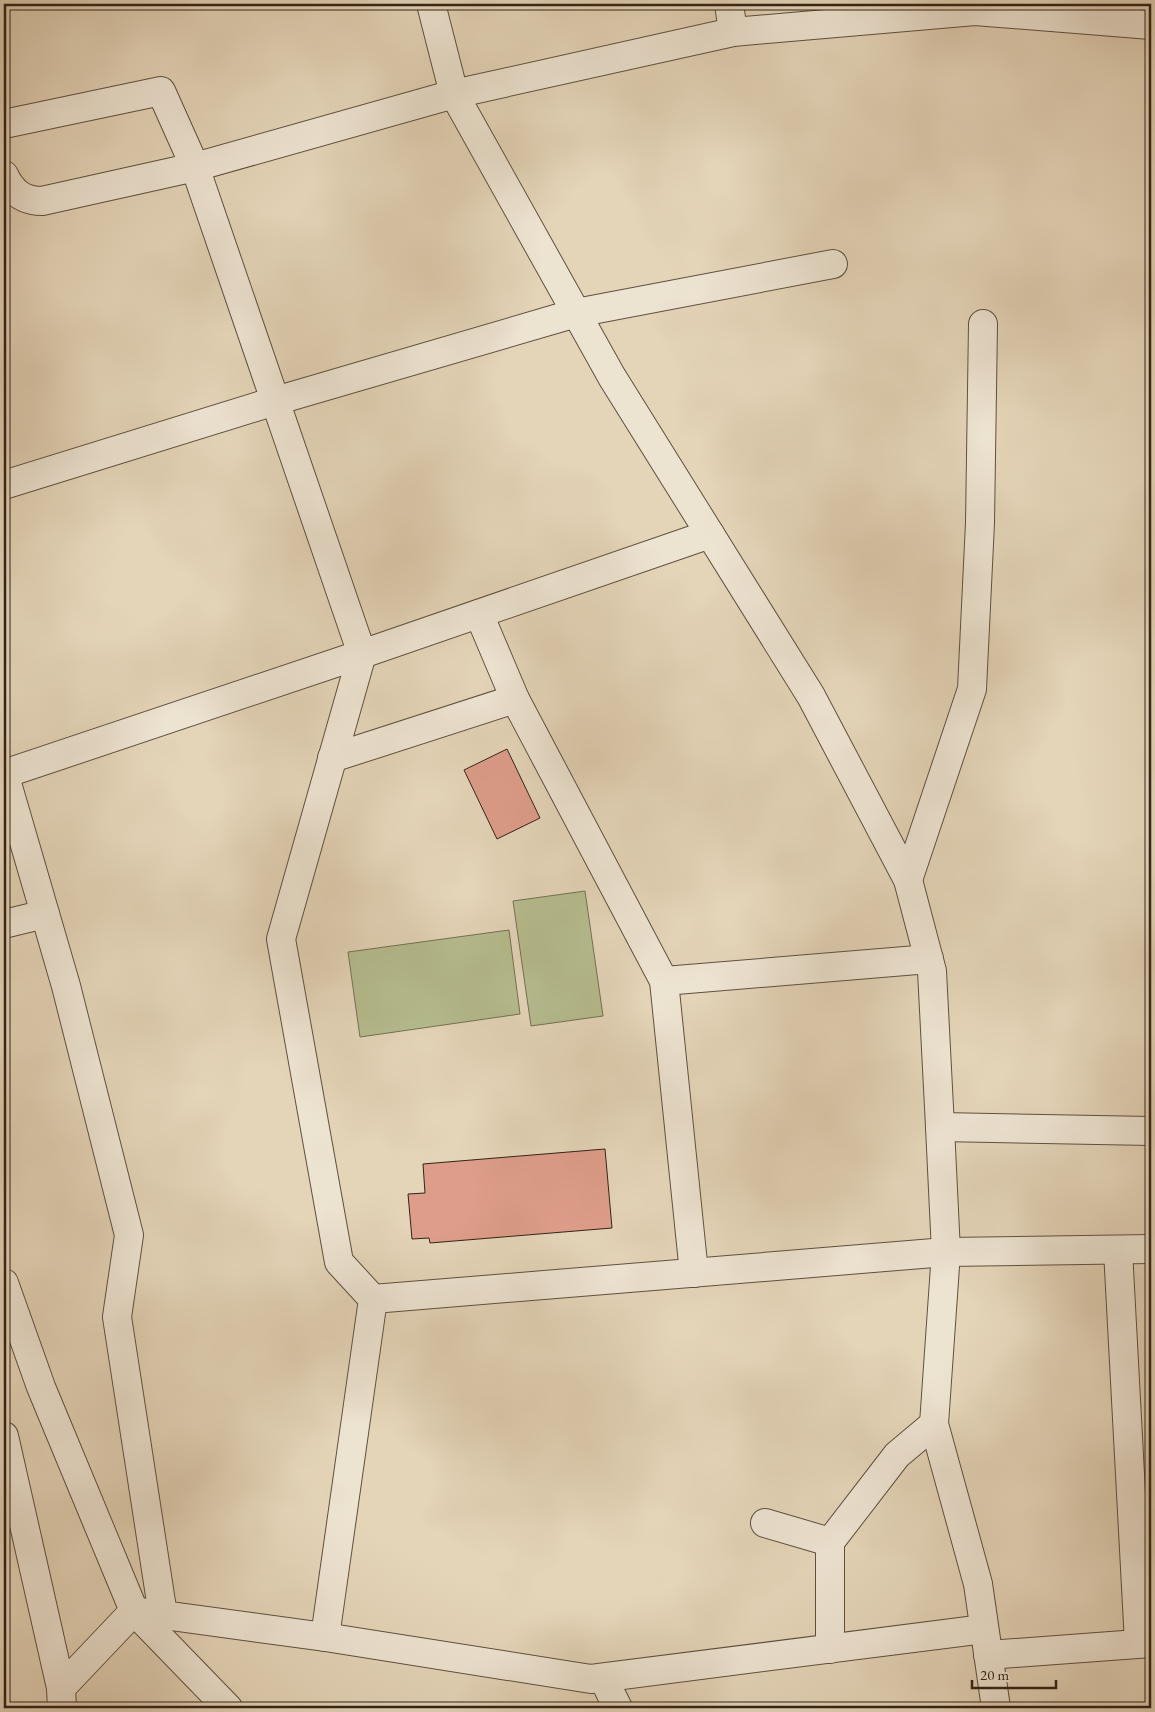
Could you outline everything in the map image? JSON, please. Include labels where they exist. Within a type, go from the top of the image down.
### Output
[{"type":"street","points":[[431,4],[454,94],[612,377],[811,696],[908,880],[932,971],[946,1252],[934,1424],[978,1584],[996,1708]]},
{"type":"street","points":[[729,4],[733,32]]},
{"type":"street","points":[[4,175],[17,194],[27,199],[42,201],[195,168],[454,94],[733,32],[977,8],[1151,24]]},
{"type":"street","points":[[4,124],[161,91],[195,168],[362,654],[281,939],[340,1262],[373,1299],[325,1637]]},
{"type":"street","points":[[4,485],[275,401],[576,314],[833,264]]},
{"type":"street","points":[[908,880],[972,689],[980,524],[983,324]]},
{"type":"street","points":[[162,1615],[117,1317],[129,1234],[66,986],[4,773],[362,654],[710,534]]},
{"type":"street","points":[[478,614],[514,699],[664,981],[694,1273]]},
{"type":"street","points":[[332,758],[514,699]]},
{"type":"street","points":[[4,924],[45,914]]},
{"type":"street","points":[[664,981],[929,959]]},
{"type":"street","points":[[940,1127],[1151,1131]]},
{"type":"street","points":[[134,1611],[325,1637],[591,1679],[830,1648],[986,1642],[1145,1643],[1118,1250]]},
{"type":"street","points":[[373,1299],[946,1252],[1151,1250]]},
{"type":"street","points":[[4,1283],[41,1387],[134,1611],[228,1708]]},
{"type":"street","points":[[830,1648],[830,1542],[897,1455],[934,1424]]},
{"type":"street","points":[[4,1436],[61,1698]]},
{"type":"street","points":[[765,1523],[830,1542]]},
{"type":"street","points":[[61,1698],[134,1611]]},
{"type":"street","points":[[603,1678],[618,1708]]},
{"type":"green space","points":[[585,891],[603,1016],[531,1026],[513,901]]},
{"type":"green space","points":[[509,930],[520,1014],[360,1037],[348,952]]},
{"type":"building","points":[[507,749],[540,818],[497,839],[464,770]]},
{"type":"building","points":[[605,1149],[612,1228],[430,1243],[429,1238],[412,1239],[408,1194],[425,1193],[423,1164]]}]
